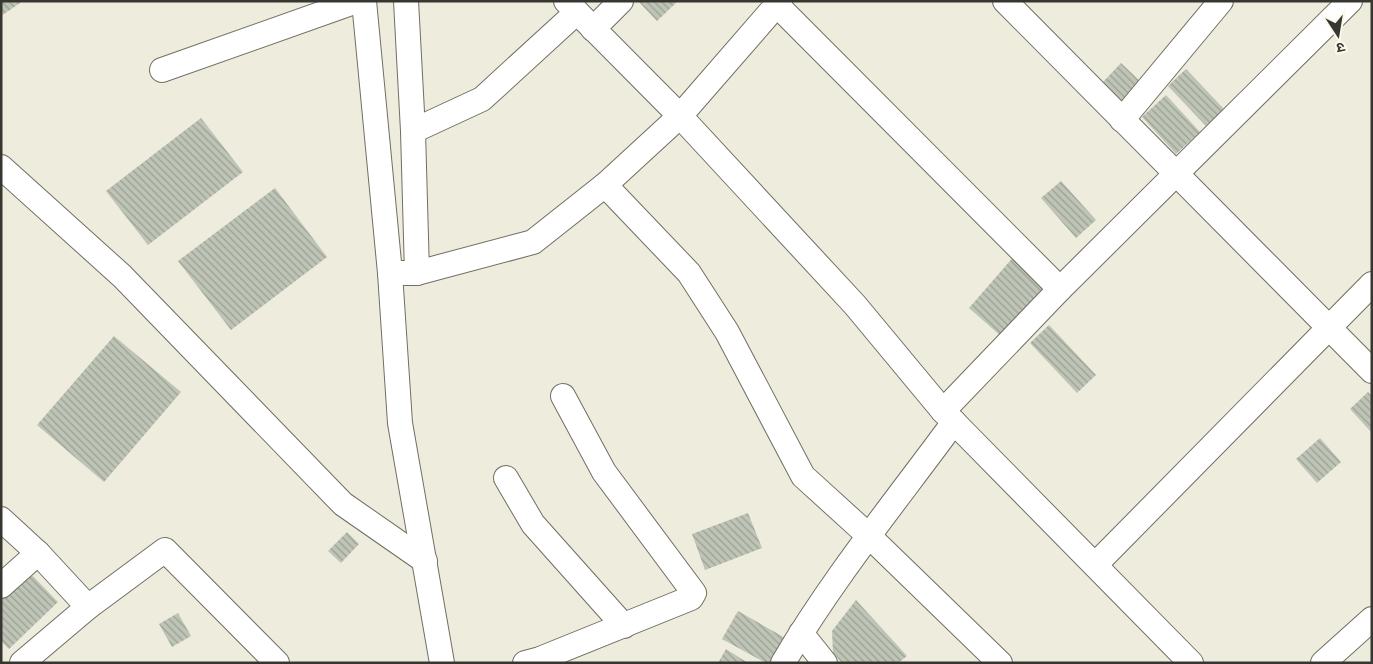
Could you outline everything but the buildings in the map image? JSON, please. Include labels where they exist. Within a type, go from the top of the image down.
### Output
[{"type":"street","points":[[162,70],[357,1]]},
{"type":"street","points":[[364,1],[390,273],[400,423],[442,663]]},
{"type":"street","points":[[406,1],[413,131],[417,273]]},
{"type":"street","points":[[594,29],[620,1]]},
{"type":"street","points":[[1005,1],[1372,371]]},
{"type":"street","points":[[1122,120],[1221,1]]},
{"type":"street","points":[[783,663],[801,633],[869,536],[949,416],[1060,289],[1350,1]]},
{"type":"street","points":[[390,273],[417,273],[533,242],[605,185],[680,116],[778,3],[1060,289]]},
{"type":"street","points":[[413,131],[482,99],[572,7],[680,116],[855,305],[949,416],[1191,663]]},
{"type":"street","points":[[1,167],[122,276],[344,504],[425,560]]},
{"type":"street","points":[[605,185],[689,273],[727,332],[803,476],[869,536],[1000,663]]},
{"type":"street","points":[[1095,565],[1328,326],[1372,284]]},
{"type":"street","points":[[524,663],[540,659],[624,626],[691,598],[694,594],[604,472],[563,396]]},
{"type":"street","points":[[506,478],[533,524],[624,626]]},
{"type":"street","points":[[1,519],[38,553],[88,607]]},
{"type":"street","points":[[22,663],[88,607],[165,550],[277,663]]},
{"type":"street","points":[[1,586],[38,553]]},
{"type":"street","points":[[1323,663],[1372,620]]},
{"type":"street","points":[[801,633],[826,663]]}]
